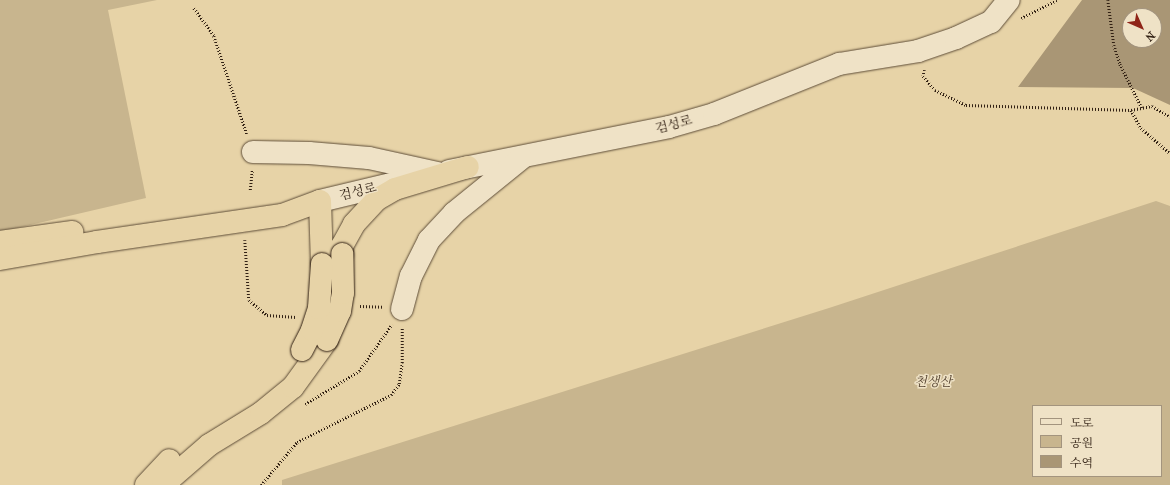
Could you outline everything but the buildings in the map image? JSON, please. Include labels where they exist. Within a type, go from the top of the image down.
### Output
[{"type":"highway","points":[[164,485],[209,445],[261,413],[294,387],[327,340],[340,311],[343,293],[342,246],[354,224],[376,200],[395,189],[468,167]]},
{"type":"highway","points":[[0,242],[281,200],[320,201]]},
{"type":"highway","points":[[0,259],[97,242],[282,215],[320,201]]},
{"type":"highway","points":[[146,485],[180,449],[272,387],[296,362],[312,330],[319,308],[322,264],[320,201]]},
{"type":"street","name":"검성로","points":[[320,201],[438,173],[669,127],[714,114],[839,64],[926,48],[956,38],[991,22],[1009,0]]},
{"type":"street","points":[[253,152],[309,153],[369,158],[438,173]]},
{"type":"street","points":[[402,309],[411,276],[429,240],[454,213],[526,155]]},
{"type":"path","points":[[1108,0],[1116,51],[1142,108]]},
{"type":"path","points":[[194,8],[214,36],[253,152]]},
{"type":"path","points":[[924,71],[924,76],[935,90],[966,104],[1131,110],[1152,106],[1170,117]]},
{"type":"path","points":[[1131,110],[1141,128],[1170,153]]},
{"type":"green space","points":[[0,0],[157,0],[108,10],[146,198],[0,232]]},
{"type":"green space","name":"천생산","points":[[1156,201],[1170,206],[1170,485],[282,485],[282,480],[829,308]]},
{"type":"water","points":[[1082,0],[1170,0],[1170,105],[1133,88],[1018,87]]}]
